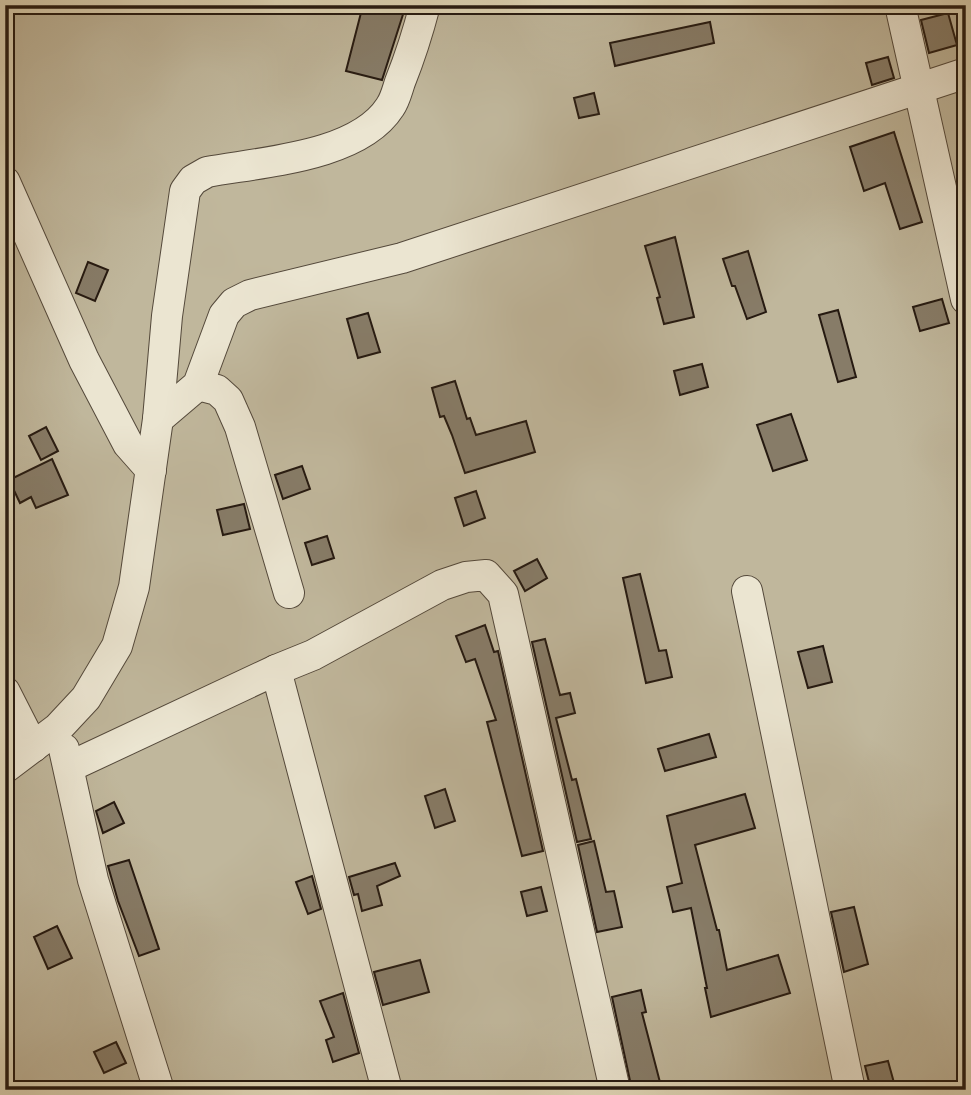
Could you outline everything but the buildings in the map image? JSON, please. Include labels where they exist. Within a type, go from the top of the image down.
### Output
[{"type":"street","points":[[5,768],[58,728],[86,698],[117,646],[134,587],[158,419],[167,316],[185,191],[193,180],[206,172],[324,150],[374,127],[391,106],[414,46],[425,5]]},
{"type":"street","points":[[900,5],[966,299]]},
{"type":"street","points":[[158,419],[198,385],[224,315],[234,303],[250,295],[402,258],[966,73]]},
{"type":"street","points":[[5,182],[84,360],[128,444],[151,470]]},
{"type":"street","points":[[198,385],[217,390],[228,400],[240,427],[289,593]]},
{"type":"street","points":[[69,767],[313,655],[442,585],[466,577],[486,575],[503,594],[615,1090]]},
{"type":"street","points":[[747,590],[850,1090]]},
{"type":"street","points":[[276,670],[387,1090]]},
{"type":"street","points":[[5,692],[33,747]]},
{"type":"street","points":[[58,728],[93,880],[159,1090]]},
{"type":"shaded area","points":[[5,5],[966,5],[966,1090],[5,1090]]}]
